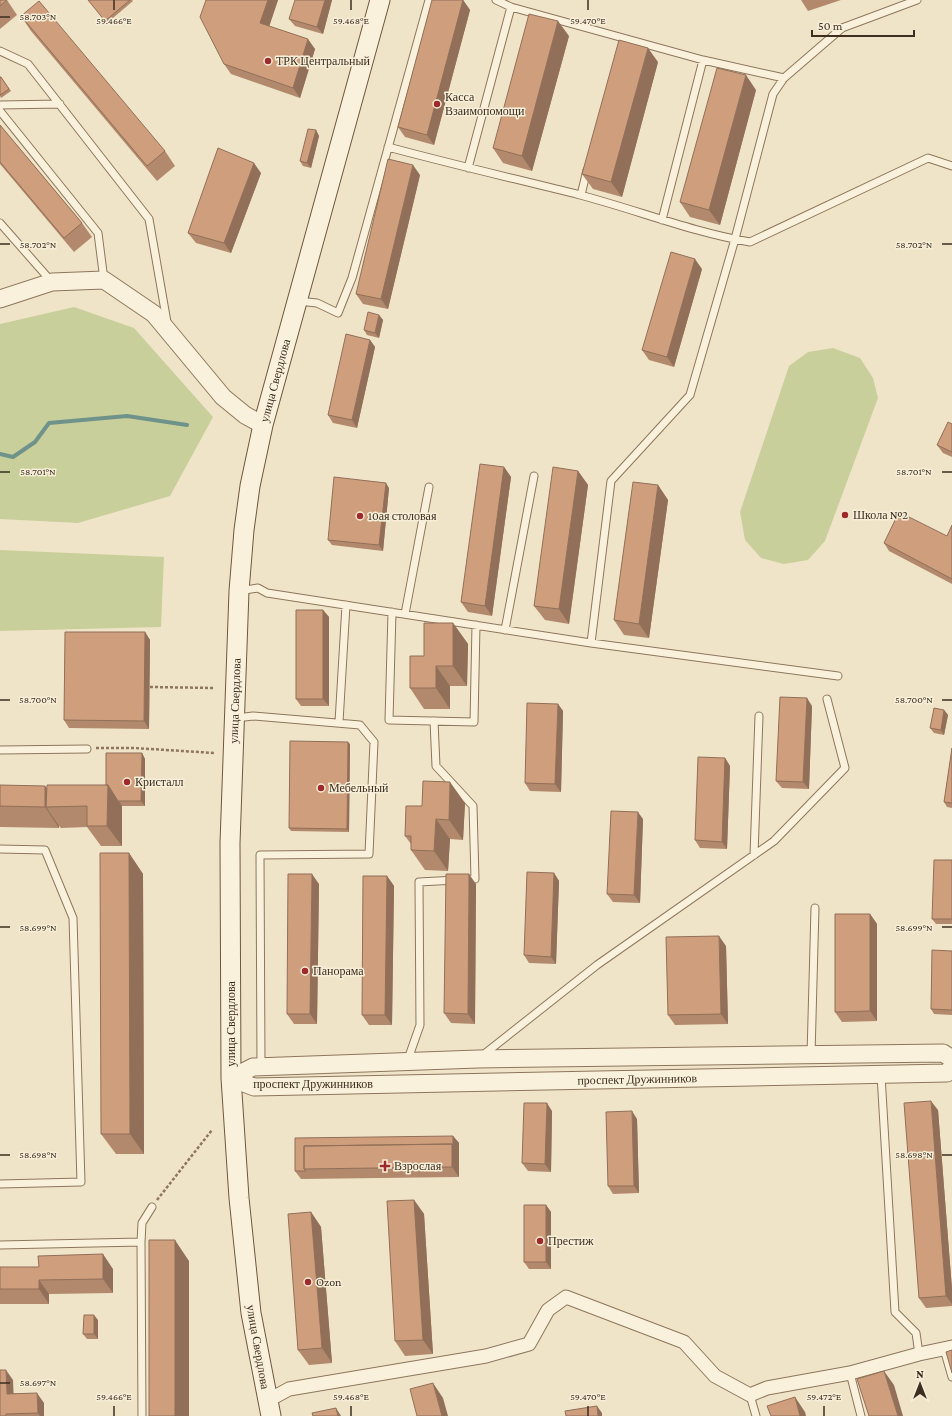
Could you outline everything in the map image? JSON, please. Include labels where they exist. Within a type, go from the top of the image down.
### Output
[{"type":"main road","name":"улица Свердлова","points":[[269,1408],[251,1313],[240,1198],[231,1078],[230,843],[239,591],[244,530],[252,479],[263,425],[380,0]]},
{"type":"street","points":[[0,298],[52,282],[104,280],[154,314],[223,397],[245,415],[263,425]]},
{"type":"street","name":"проспект Дружинников","points":[[231,1078],[253,1067],[478,1059],[943,1053],[952,1059]]},
{"type":"street","name":"проспект Дружинников","points":[[231,1078],[254,1087],[946,1073],[952,1067]]},
{"type":"street","points":[[269,1408],[289,1389],[486,1356],[529,1344],[548,1310],[566,1297],[684,1342],[715,1376],[750,1396],[767,1388],[850,1372],[948,1348]]},
{"type":"lane","points":[[296,301],[317,303],[338,313],[352,278],[429,0]]},
{"type":"lane","points":[[496,0],[511,7],[621,36],[703,60],[784,78]]},
{"type":"lane","points":[[591,643],[611,481],[690,395],[735,239],[773,94],[784,78],[842,28],[917,0]]},
{"type":"lane","points":[[468,168],[511,7]]},
{"type":"lane","points":[[620,44],[621,36]]},
{"type":"lane","points":[[0,51],[28,64],[149,219],[168,330]]},
{"type":"lane","points":[[662,220],[703,60]]},
{"type":"lane","points":[[0,105],[60,104]]},
{"type":"lane","points":[[0,112],[98,233],[104,280]]},
{"type":"lane","points":[[388,147],[581,195],[662,220],[750,242],[928,158],[952,166]]},
{"type":"lane","points":[[581,195],[588,165]]},
{"type":"lane","points":[[0,223],[52,282]]},
{"type":"lane","points":[[505,630],[534,476]]},
{"type":"lane","points":[[405,614],[429,487]]},
{"type":"lane","points":[[239,591],[258,588],[267,593],[505,630],[838,676]]},
{"type":"lane","points":[[338,722],[346,605]]},
{"type":"lane","points":[[392,612],[389,720],[474,722],[476,625]]},
{"type":"lane","points":[[478,1059],[597,965],[774,841],[845,768],[827,699]]},
{"type":"lane","points":[[234,718],[253,716],[360,725],[374,742],[369,854],[260,855],[261,1067]]},
{"type":"lane","points":[[754,855],[759,716]]},
{"type":"lane","points":[[407,1062],[420,1025],[419,882],[475,878],[473,806],[436,766],[434,721]]},
{"type":"lane","points":[[0,750],[87,749]]},
{"type":"lane","points":[[0,849],[45,850],[73,918],[81,1182],[0,1184]]},
{"type":"lane","points":[[811,1055],[815,908]]},
{"type":"lane","points":[[880,1074],[895,1312],[916,1333],[919,1354]]},
{"type":"lane","points":[[142,1416],[141,1242],[142,1223],[152,1207]]},
{"type":"lane","points":[[0,1245],[141,1242]]},
{"type":"lane","points":[[948,1348],[952,1377]]},
{"type":"lane","points":[[850,1372],[861,1416]]},
{"type":"lane","points":[[750,1396],[756,1416]]},
{"type":"path","points":[[150,687],[215,688]]},
{"type":"path","points":[[87,749],[134,748],[214,753]]},
{"type":"path","points":[[163,1192],[212,1130]]},
{"type":"green space","points":[[74,307],[134,328],[213,417],[170,496],[78,523],[0,519],[0,324]]},
{"type":"green space","points":[[833,348],[860,358],[873,378],[878,398],[825,541],[808,560],[784,564],[761,558],[745,540],[740,512],[789,366],[808,352]]},
{"type":"green space","points":[[0,550],[164,557],[161,627],[0,631]]},
{"type":"building","points":[[0,0],[7,0],[0,6]]},
{"type":"building","points":[[88,0],[130,0],[105,21]]},
{"type":"building","name":"ТРК Центральный","points":[[206,0],[268,0],[260,23],[308,39],[293,88],[224,64],[200,17]]},
{"type":"building","points":[[295,0],[325,0],[317,27],[289,19]]},
{"type":"building","points":[[432,0],[463,0],[427,135],[398,127]]},
{"type":"building","points":[[39,1],[165,151],[147,166],[21,16]]},
{"type":"building","points":[[529,14],[558,21],[522,156],[493,148]]},
{"type":"building","points":[[619,40],[648,48],[611,182],[582,174]]},
{"type":"building","points":[[717,68],[746,75],[709,210],[680,202]]},
{"type":"building","points":[[0,77],[9,89],[0,95]]},
{"type":"building","points":[[0,125],[82,223],[64,238],[0,162]]},
{"type":"building","points":[[308,129],[316,130],[307,163],[300,161]]},
{"type":"building","points":[[218,148],[254,163],[224,243],[188,233]]},
{"type":"building","points":[[388,159],[413,165],[381,299],[356,294]]},
{"type":"building","points":[[671,252],[695,259],[667,357],[642,350]]},
{"type":"building","points":[[368,312],[379,315],[375,333],[364,330]]},
{"type":"building","points":[[346,334],[370,340],[352,420],[328,415]]},
{"type":"building","points":[[948,422],[952,424],[952,452],[937,445]]},
{"type":"building","points":[[480,464],[504,467],[485,606],[461,602]]},
{"type":"building","points":[[553,467],[578,471],[559,609],[534,606]]},
{"type":"building","name":"10ая столовая","points":[[334,477],[386,483],[379,545],[328,540]]},
{"type":"building","points":[[633,482],[658,485],[639,624],[614,620]]},
{"type":"building","points":[[899,512],[947,536],[952,525],[952,579],[884,543]]},
{"type":"building","points":[[296,610],[323,610],[323,699],[296,699]]},
{"type":"building","points":[[424,623],[453,623],[453,666],[436,666],[436,688],[410,688],[410,656],[424,656]]},
{"type":"building","points":[[65,632],[145,632],[144,721],[64,720]]},
{"type":"building","points":[[780,697],[807,698],[803,782],[776,781]]},
{"type":"building","points":[[527,703],[558,704],[555,784],[525,783]]},
{"type":"building","points":[[934,708],[944,710],[941,730],[930,728]]},
{"type":"building","name":"Мебельный","points":[[290,741],[348,742],[347,829],[289,828]]},
{"type":"building","points":[[952,748],[952,803],[944,802]]},
{"type":"building","name":"Кристалл","points":[[106,753],[142,753],[141,801],[118,801],[108,785],[106,785]]},
{"type":"building","points":[[698,757],[725,758],[722,842],[695,840]]},
{"type":"building","points":[[423,781],[450,782],[449,820],[436,819],[434,851],[411,850],[411,836],[405,836],[406,806],[422,806]]},
{"type":"building","points":[[0,785],[45,786],[45,807],[0,806]]},
{"type":"building","points":[[47,785],[108,785],[107,826],[87,826],[87,806],[46,807]]},
{"type":"building","points":[[611,811],[638,812],[634,895],[607,894]]},
{"type":"building","points":[[100,853],[129,853],[130,1134],[101,1134]]},
{"type":"building","points":[[934,860],[952,860],[952,919],[932,919]]},
{"type":"building","points":[[527,872],[554,873],[551,957],[524,955]]},
{"type":"building","points":[[288,874],[312,874],[310,1014],[287,1014]]},
{"type":"building","points":[[446,874],[469,874],[468,1014],[444,1013]]},
{"type":"building","points":[[363,876],[387,876],[385,1015],[362,1015]]},
{"type":"building","points":[[835,914],[870,914],[870,1011],[835,1012]]},
{"type":"building","points":[[719,936],[721,1014],[668,1015],[666,937]]},
{"type":"building","points":[[932,950],[952,951],[952,1010],[931,1009]]},
{"type":"building","points":[[931,1101],[946,1296],[919,1298],[904,1103]]},
{"type":"building","points":[[524,1103],[547,1103],[545,1164],[522,1163]]},
{"type":"building","points":[[632,1111],[634,1186],[608,1186],[606,1112]]},
{"type":"building","points":[[453,1136],[453,1146],[452,1144],[304,1146],[304,1169],[306,1171],[295,1171],[295,1138]]},
{"type":"building","points":[[452,1144],[452,1167],[304,1169],[304,1146]]},
{"type":"building","points":[[414,1200],[423,1340],[395,1341],[387,1201]]},
{"type":"building","name":"Престиж","points":[[524,1205],[546,1205],[546,1262],[524,1262]]},
{"type":"building","points":[[311,1212],[322,1348],[298,1350],[288,1214]]},
{"type":"building","points":[[149,1240],[175,1240],[175,1416],[149,1416]]},
{"type":"building","points":[[103,1254],[103,1279],[39,1280],[39,1289],[0,1289],[0,1267],[39,1267],[38,1256]]},
{"type":"building","points":[[84,1315],[94,1315],[94,1334],[83,1334]]},
{"type":"building","points":[[952,1350],[952,1373],[946,1352]]},
{"type":"building","points":[[0,1370],[6,1370],[7,1394],[37,1393],[38,1413],[6,1414],[6,1416],[0,1416]]},
{"type":"building","points":[[884,1371],[898,1416],[869,1416],[857,1379]]},
{"type":"building","points":[[433,1383],[442,1416],[417,1416],[410,1389]]},
{"type":"building","points":[[795,1397],[800,1416],[771,1416],[767,1406]]},
{"type":"building","points":[[597,1406],[598,1416],[566,1416],[565,1411]]},
{"type":"building","points":[[336,1408],[338,1416],[313,1416],[312,1413]]},
{"type":"waterway","points":[[0,454],[13,457],[35,442],[49,423],[127,416],[187,425]]},
{"type":"place","name":"ТРК Центральный","points":[[268,61]]},
{"type":"place","name":"Касса Взаимопомощи","points":[[437,104]]},
{"type":"place","name":"Школа №2","points":[[845,515]]},
{"type":"place","name":"10ая столовая","points":[[360,516]]},
{"type":"place","name":"Кристалл","points":[[127,782]]},
{"type":"place","name":"Мебельный","points":[[321,788]]},
{"type":"place","name":"Панорама","points":[[305,971]]},
{"type":"place","name":"Взрослая","points":[[385,1166]]},
{"type":"place","name":"Престиж","points":[[540,1241]]},
{"type":"place","name":"Ozon","points":[[308,1282]]}]
